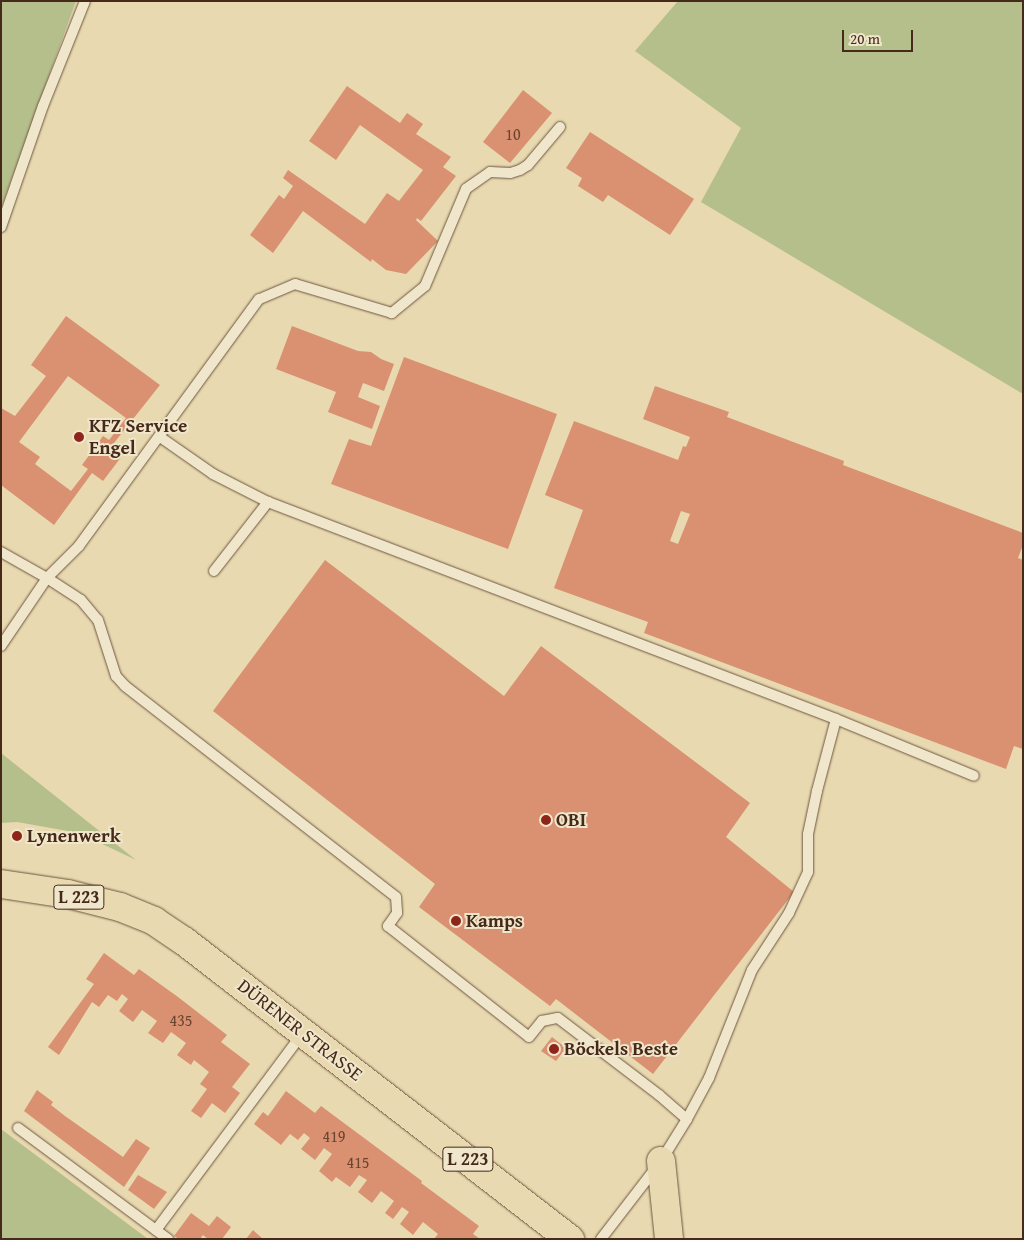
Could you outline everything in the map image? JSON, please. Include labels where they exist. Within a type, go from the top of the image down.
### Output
[{"type":"main road","name":"DÜRENER STRASSE","points":[[1,884],[68,894],[120,907],[154,921],[184,941],[570,1239]]},
{"type":"main road","points":[[661,1161],[669,1239]]},
{"type":"lane","points":[[1,227],[43,106],[85,1]]},
{"type":"lane","points":[[1,646],[47,578],[79,546],[259,299],[295,284],[392,313],[426,286],[466,189],[490,172],[510,173],[528,165],[560,127]]},
{"type":"lane","points":[[160,437],[213,474],[268,502],[836,719],[974,776]]},
{"type":"lane","points":[[214,571],[268,502]]},
{"type":"lane","points":[[1,552],[81,600],[98,620],[116,676],[125,686],[396,897],[397,913],[388,926],[529,1036],[542,1021],[558,1018],[659,1095],[687,1119]]},
{"type":"lane","points":[[601,1239],[661,1161],[687,1119],[709,1078],[752,970],[789,913],[808,872],[808,834],[836,719]]},
{"type":"lane","points":[[156,1230],[302,1033]]},
{"type":"lane","points":[[18,1128],[168,1239]]},
{"type":"green space","points":[[1,1],[76,1],[1,208]]},
{"type":"green space","points":[[678,1],[1023,1],[1023,394],[701,202],[741,128],[635,51]]},
{"type":"green space","points":[[1,753],[136,860],[79,833],[17,822],[1,823]]},
{"type":"green space","points":[[1,1129],[148,1239],[1,1239]]},
{"type":"building","points":[[347,86],[400,123],[407,113],[423,124],[416,134],[451,157],[443,167],[456,176],[421,221],[417,218],[416,220],[438,241],[406,274],[386,270],[372,259],[371,262],[303,211],[273,253],[250,235],[279,195],[284,199],[293,186],[283,178],[288,170],[365,224],[387,193],[399,201],[423,170],[360,125],[336,160],[309,141]]},
{"type":"building","points":[[523,90],[552,113],[510,163],[483,142]]},
{"type":"building","points":[[590,132],[694,199],[670,235],[608,195],[603,202],[578,186],[582,178],[566,168]]},
{"type":"building","points":[[66,316],[160,385],[114,443],[125,452],[103,481],[92,473],[54,525],[1,485],[1,408],[15,416],[46,376],[31,365]],"holes":[[[68,376],[126,418],[109,440],[103,436],[82,465],[88,469],[71,491],[35,464],[40,457],[19,442]]]},
{"type":"building","points":[[292,326],[358,351],[371,352],[381,359],[394,364],[384,391],[363,383],[358,397],[380,406],[372,429],[328,412],[336,392],[276,369]]},
{"type":"building","points":[[404,357],[557,414],[508,549],[331,484],[349,439],[371,446]]},
{"type":"building","points":[[655,386],[729,412],[727,417],[844,461],[843,465],[1023,533],[1023,545],[1018,558],[1023,560],[1023,749],[1014,746],[1006,769],[644,633],[648,622],[554,588],[583,510],[545,495],[574,421],[678,460],[683,446],[686,447],[690,437],[643,419]],"holes":[[[681,511],[690,514],[678,544],[670,541]]]},
{"type":"building","name":"OBI","points":[[325,560],[504,696],[541,646],[750,803],[726,837],[794,892],[653,1074],[556,999],[550,1006],[419,907],[435,884],[213,711]]},
{"type":"building","points":[[104,953],[134,975],[139,969],[178,997],[227,1035],[221,1042],[250,1064],[232,1087],[240,1093],[225,1113],[212,1103],[201,1118],[191,1111],[207,1089],[200,1084],[209,1072],[194,1060],[191,1065],[177,1055],[186,1043],[171,1032],[163,1043],[148,1033],[157,1021],[142,1010],[133,1022],[119,1011],[128,999],[122,994],[117,1001],[108,995],[99,1007],[92,1002],[59,1055],[48,1047],[94,984],[86,979]]},
{"type":"building","name":"Böckels Beste","points":[[552,1037],[566,1048],[556,1061],[541,1051]]},
{"type":"building","points":[[37,1090],[53,1102],[51,1105],[65,1116],[123,1157],[136,1139],[150,1148],[124,1187],[24,1111]]},
{"type":"building","points":[[286,1091],[315,1113],[321,1106],[422,1181],[421,1183],[479,1226],[473,1234],[480,1239],[434,1239],[438,1234],[423,1222],[413,1235],[400,1224],[409,1212],[402,1207],[393,1219],[385,1213],[394,1201],[381,1191],[372,1203],[358,1192],[367,1180],[359,1175],[350,1187],[336,1177],[332,1182],[319,1171],[332,1154],[324,1148],[315,1160],[301,1149],[310,1138],[304,1133],[298,1140],[290,1134],[281,1145],[254,1124],[263,1112],[268,1116]]},
{"type":"building","points":[[138,1175],[167,1192],[154,1209],[128,1190]]},
{"type":"building","points":[[191,1213],[209,1226],[217,1216],[231,1227],[222,1239],[208,1239],[203,1235],[200,1239],[179,1239],[174,1236]]},
{"type":"building","points":[[253,1230],[263,1239],[246,1239]]},
{"type":"place","name":"KFZ Service Engel","points":[[79,437]]},
{"type":"place","name":"OBI","points":[[546,820]]},
{"type":"place","name":"Lynenwerk","points":[[17,836]]},
{"type":"place","name":"Kamps","points":[[456,921]]},
{"type":"place","name":"Böckels Beste","points":[[554,1049]]}]
